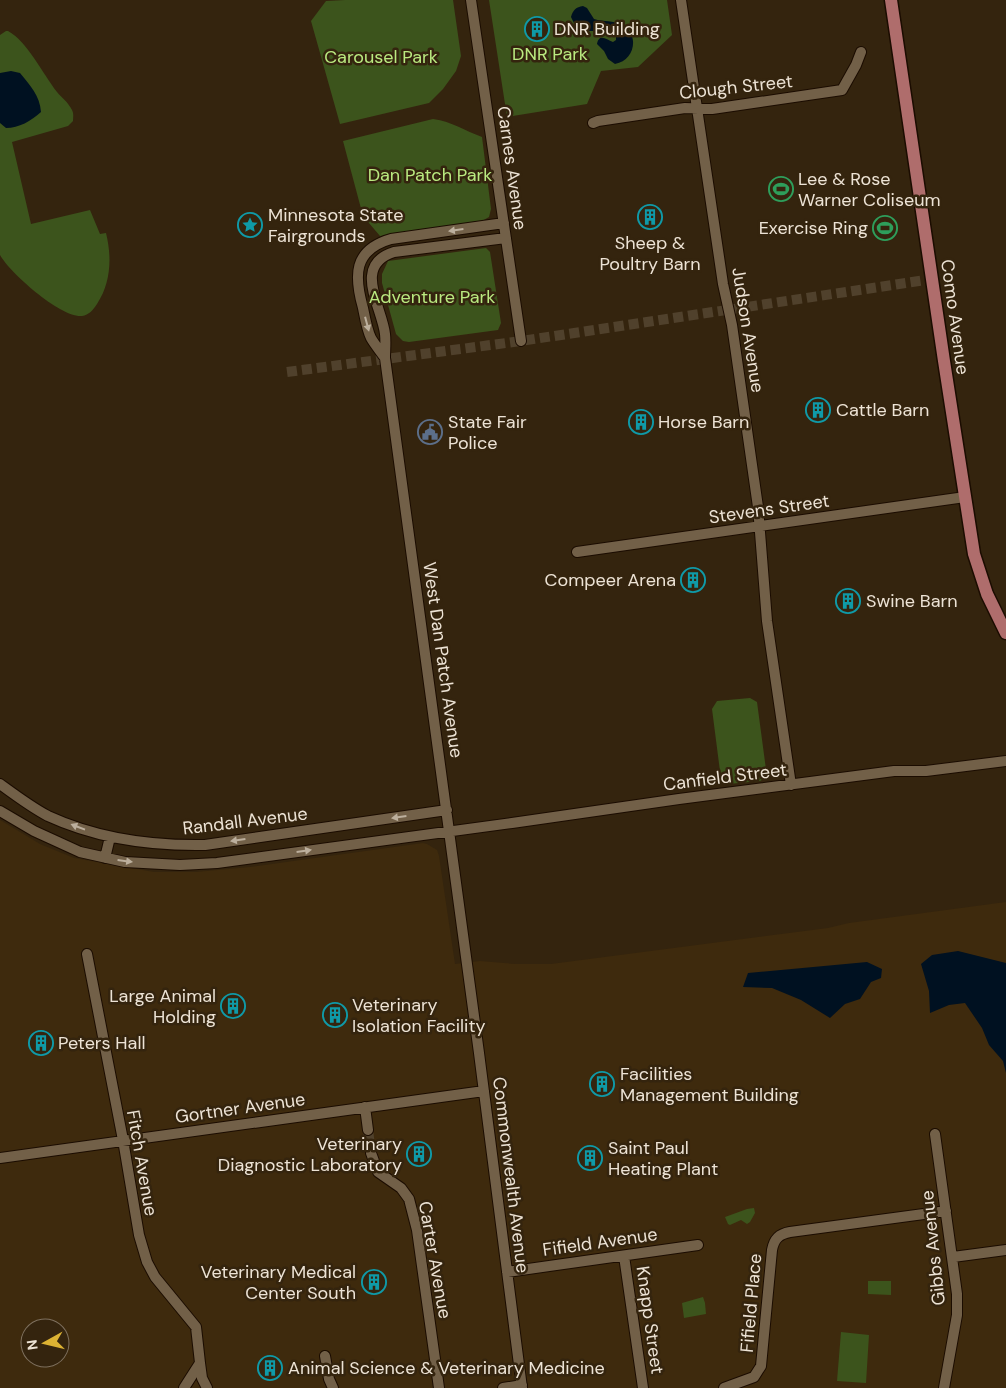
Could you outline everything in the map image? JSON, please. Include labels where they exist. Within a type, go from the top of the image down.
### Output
[{"type":"main road","name":"Como Avenue","points":[[891,0],[974,554],[993,607],[1006,633]]},
{"type":"street","name":"Carnes Avenue","points":[[471,0],[521,341]]},
{"type":"street","name":"Judson Avenue","points":[[681,0],[723,284],[732,325],[758,508],[767,621],[791,785]]},
{"type":"street","name":"Clough Street","points":[[594,123],[685,108],[712,109],[842,90],[861,52]]},
{"type":"street","name":"West Dan Patch Avenue","points":[[385,358],[371,338],[358,292],[357,274],[362,260],[374,246],[391,239],[504,223]]},
{"type":"street","name":"West Dan Patch Avenue","points":[[466,966],[450,831],[385,358],[385,334],[371,281],[374,268],[381,257],[394,252],[506,238]]},
{"type":"street","name":"Stevens Street","points":[[577,552],[965,497]]},
{"type":"street","name":"Canfield Street","points":[[450,831],[894,771],[926,771],[1006,761]]},
{"type":"street","name":"Randall Avenue","points":[[0,784],[48,816],[92,833],[131,842],[179,846],[205,845],[447,810]]},
{"type":"street","name":"Randall Avenue","points":[[0,811],[34,831],[80,852],[125,862],[216,863],[450,831]]},
{"type":"street","points":[[105,858],[110,837]]},
{"type":"street","name":"Fitch Avenue","points":[[86,954],[123,1140],[135,1220],[143,1250],[155,1277],[196,1326],[202,1378],[207,1388]]},
{"type":"street","name":"Commonwealth Avenue","points":[[466,966],[522,1387]]},
{"type":"street","name":"Gortner Avenue","points":[[0,1158],[484,1091]]},
{"type":"street","points":[[365,1107],[368,1130]]},
{"type":"street","name":"Gibbs Avenue","points":[[936,1134],[957,1294],[957,1315],[944,1388]]},
{"type":"street","name":"Carter Avenue","points":[[371,1153],[378,1172],[401,1188],[409,1199],[417,1230],[440,1388]]},
{"type":"street","name":"Fifield Place","points":[[724,1388],[748,1380],[760,1370],[766,1326],[772,1250],[776,1239],[784,1233],[946,1211]]},
{"type":"street","name":"Fifield Avenue","points":[[507,1272],[698,1245]]},
{"type":"street","points":[[953,1257],[1006,1250]]},
{"type":"street","name":"Knapp Street","points":[[624,1256],[643,1388]]},
{"type":"street","points":[[325,1356],[329,1379],[333,1388]]},
{"type":"street","points":[[184,1388],[200,1363]]},
{"type":"street","points":[[503,1388],[522,1387]]},
{"type":"shaded area","points":[[0,820],[40,844],[74,858],[154,872],[196,872],[250,867],[423,843],[427,844],[437,850],[439,856],[455,964],[480,961],[515,964],[551,964],[828,928],[849,923],[1006,902],[1006,1388],[0,1388]]},
{"type":"green space","name":"Carousel Park","points":[[453,0],[461,56],[456,71],[443,89],[429,103],[340,124],[311,21],[326,1]]},
{"type":"green space","name":"DNR Park","points":[[489,0],[667,0],[672,35],[638,67],[601,71],[587,104],[507,117]]},
{"type":"green space","points":[[6,31],[22,42],[73,113],[73,121],[68,126],[12,142],[31,224],[90,210],[100,234],[106,233],[109,251],[108,279],[97,304],[91,312],[82,316],[73,315],[49,302],[25,283],[0,255],[0,35]]},
{"type":"green space","name":"Dan Patch Park","points":[[433,119],[452,124],[482,137],[491,209],[489,217],[482,221],[380,236],[363,216],[343,141]]},
{"type":"green space","name":"Adventure Park","points":[[486,248],[490,252],[501,323],[498,330],[409,342],[403,341],[396,334],[382,283],[382,274],[388,261]]},
{"type":"green space","points":[[750,698],[757,702],[767,777],[760,781],[728,784],[721,779],[712,709],[717,701]]},
{"type":"green space","points":[[754,1208],[755,1213],[747,1224],[741,1220],[730,1225],[728,1224],[725,1217]]},
{"type":"green space","points":[[868,1281],[891,1281],[891,1295],[868,1294]]},
{"type":"green space","points":[[703,1297],[706,1314],[684,1318],[682,1303]]},
{"type":"green space","points":[[841,1332],[869,1335],[866,1383],[837,1381]]},
{"type":"water","points":[[583,6],[587,8],[594,19],[615,22],[628,29],[633,41],[633,47],[631,53],[622,62],[615,64],[608,59],[604,51],[597,44],[601,38],[613,42],[616,40],[616,36],[606,30],[587,31],[576,25],[571,17],[577,8]]},
{"type":"water","points":[[11,71],[20,73],[31,86],[39,101],[41,112],[25,123],[16,127],[6,128],[0,123],[0,73]]},
{"type":"water","points":[[958,951],[1006,963],[1006,1073],[1003,1061],[989,1045],[982,1028],[965,1003],[949,1005],[930,1013],[929,991],[921,964],[932,955]]},
{"type":"water","points":[[867,962],[882,969],[881,978],[871,982],[860,999],[845,1004],[830,1018],[801,1000],[772,988],[743,987],[748,973]]},
{"type":"tunnel","points":[[287,372],[521,341],[932,279]]},
{"type":"tunnel","points":[[368,1130],[371,1153]]},
{"type":"place","name":"DNR Building","points":[[537,29]]},
{"type":"place","name":"Lee & Rose Warner Coliseum","points":[[781,189]]},
{"type":"place","name":"Sheep & Poultry Barn","points":[[650,217]]},
{"type":"place","name":"Minnesota State Fairgrounds","points":[[250,225]]},
{"type":"place","name":"Exercise Ring","points":[[885,228]]},
{"type":"place","name":"Cattle Barn","points":[[818,410]]},
{"type":"place","name":"Horse Barn","points":[[641,422]]},
{"type":"place","name":"State Fair Police","points":[[430,432]]},
{"type":"place","name":"Compeer Arena","points":[[693,580]]},
{"type":"place","name":"Swine Barn","points":[[848,601]]},
{"type":"place","name":"Large Animal Holding","points":[[233,1006]]},
{"type":"place","name":"Veterinary Isolation Facility","points":[[335,1015]]},
{"type":"place","name":"Peters Hall","points":[[41,1043]]},
{"type":"place","name":"Facilities Management Building","points":[[602,1084]]},
{"type":"place","name":"Veterinary Diagnostic Laboratory","points":[[419,1154]]},
{"type":"place","name":"Saint Paul Heating Plant","points":[[590,1158]]},
{"type":"place","name":"Veterinary Medical Center South","points":[[374,1282]]},
{"type":"place","name":"Animal Science & Veterinary Medicine","points":[[270,1368]]}]
